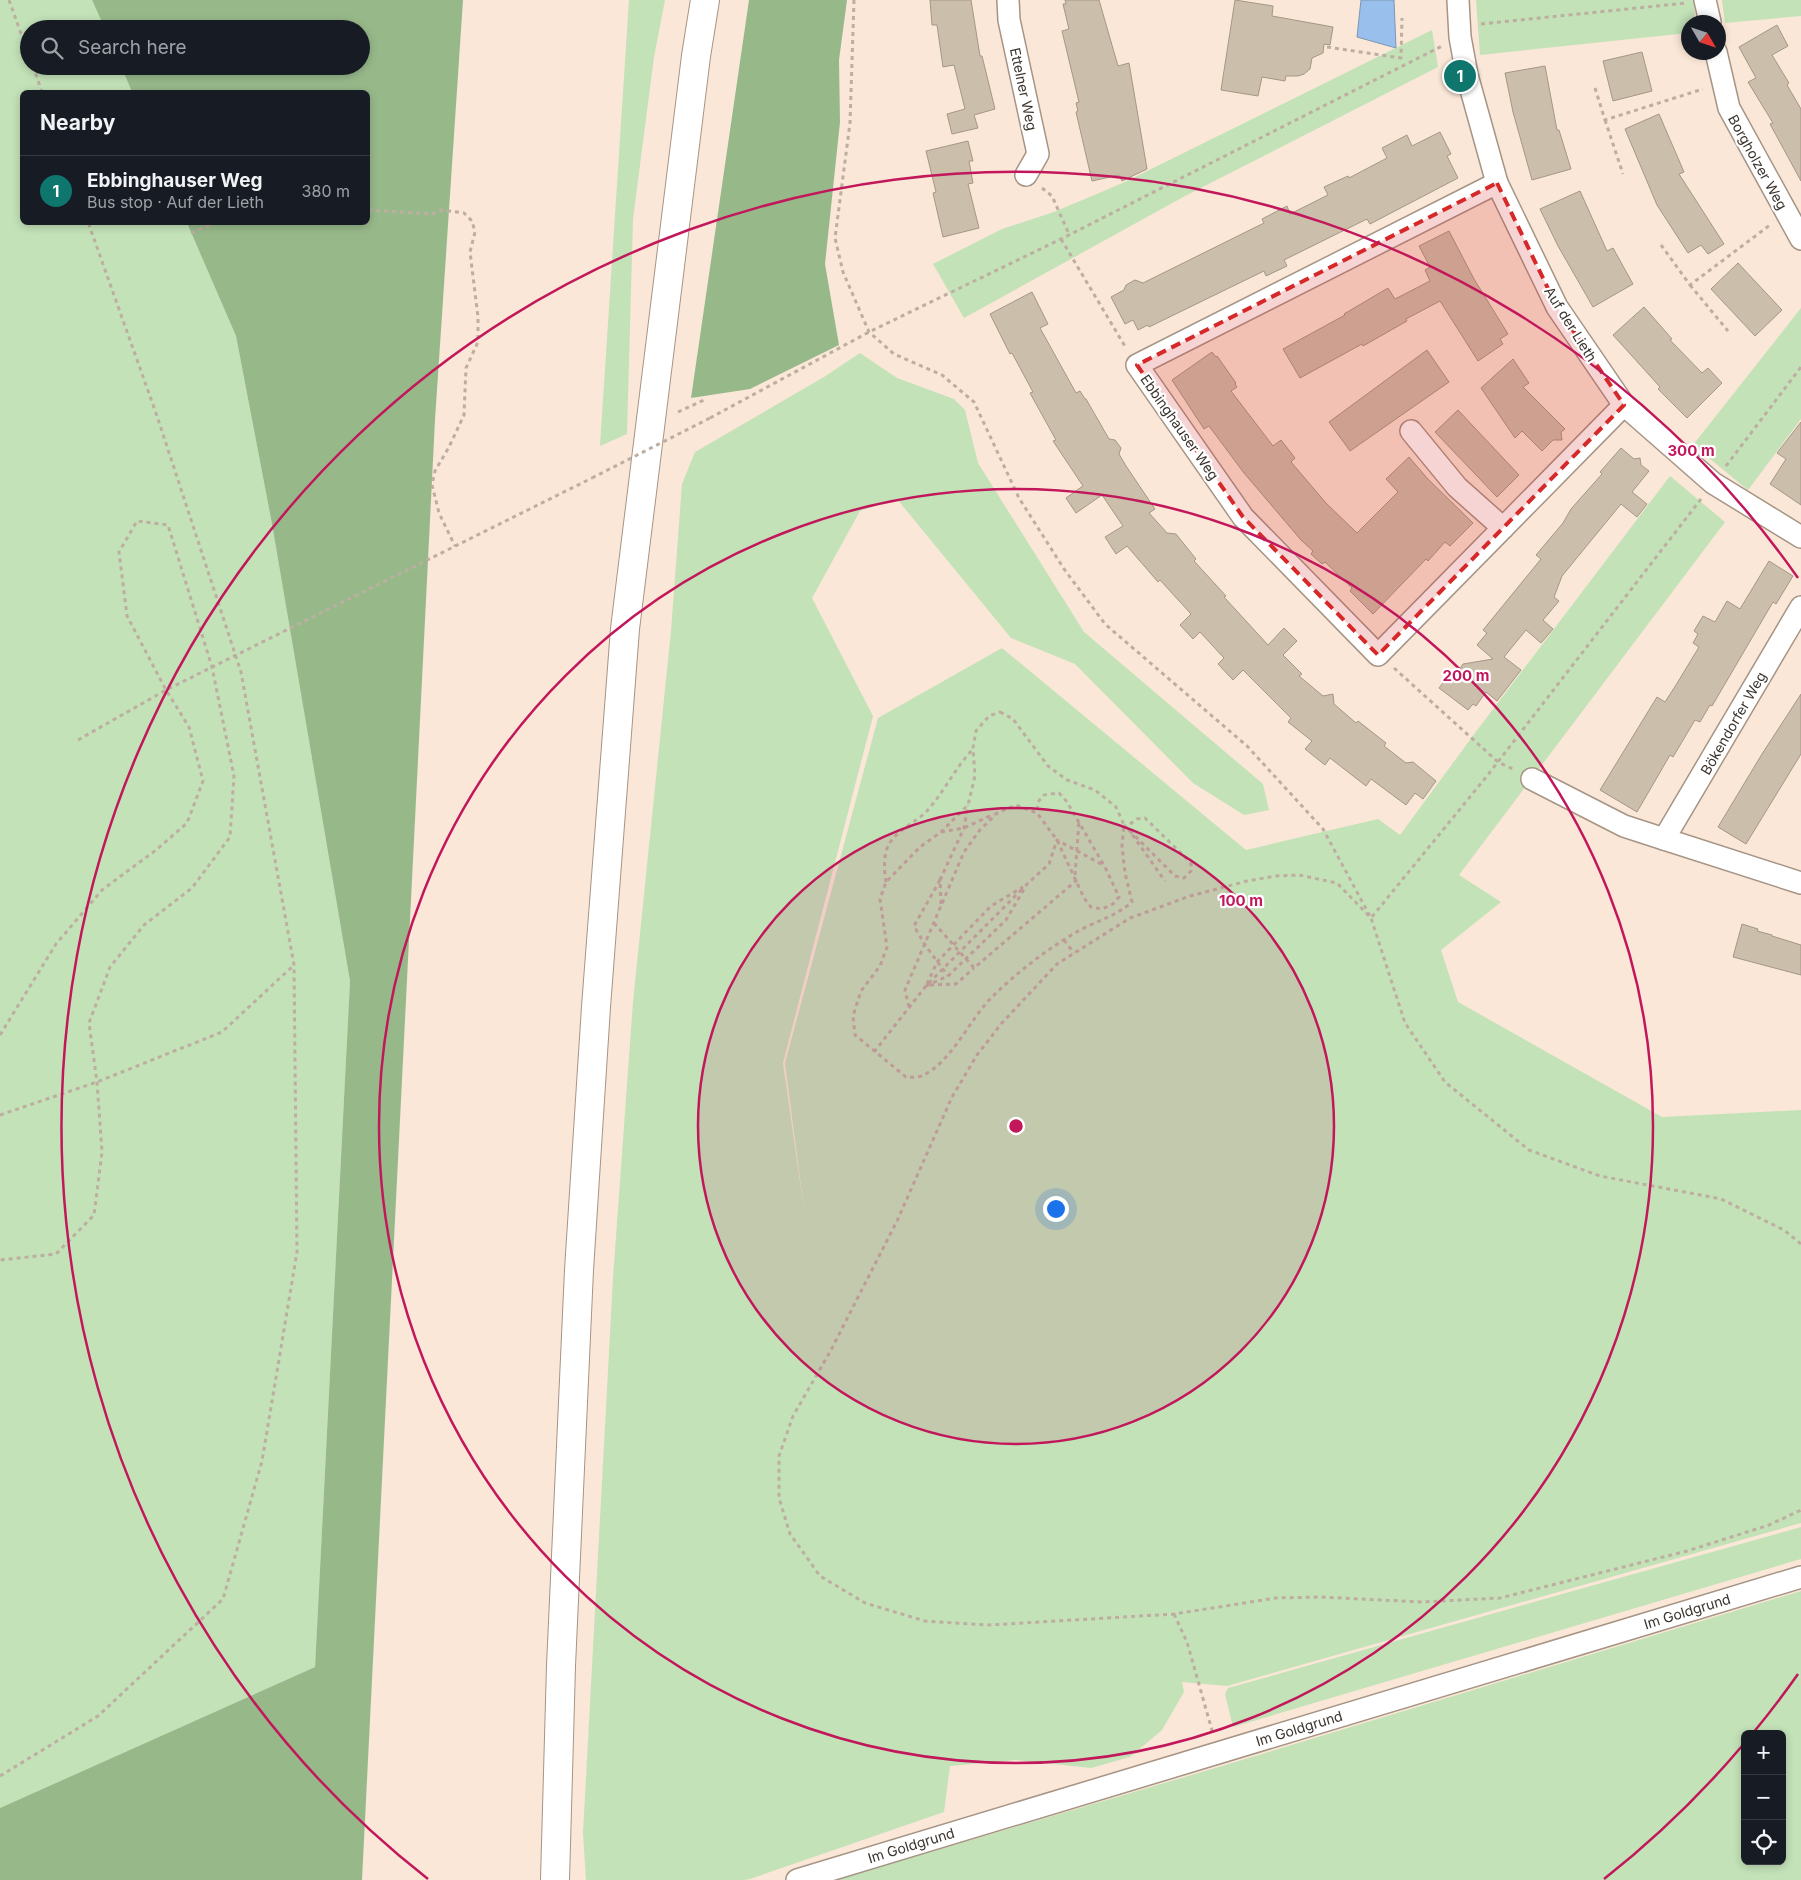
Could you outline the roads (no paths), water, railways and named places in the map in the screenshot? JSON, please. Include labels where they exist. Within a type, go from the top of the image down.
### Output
[{"type":"highway","points":[[555,1880],[561,1656],[579,1270],[625,629],[696,56],[705,0]]},
{"type":"street","name":"Ettelner Weg","points":[[1008,0],[1009,20],[1038,154],[1026,175]]},
{"type":"street","name":"Auf der Lieth","points":[[1458,0],[1460,31],[1467,74],[1496,183],[1557,307],[1624,405],[1713,483],[1801,538]]},
{"type":"street","points":[[1705,0],[1708,15]]},
{"type":"street","name":"Borgholzer Weg","points":[[1718,60],[1728,108],[1801,239]]},
{"type":"street","name":"Ebbinghauser Weg","points":[[1496,183],[1136,365],[1243,517],[1378,654],[1502,528]]},
{"type":"street","points":[[1411,431],[1457,487],[1502,528],[1624,405]]},
{"type":"street","name":"Bökendorfer Weg","points":[[1664,839],[1801,607]]},
{"type":"street","points":[[1532,779],[1624,826],[1801,883]]},
{"type":"street","name":"Im Goldgrund","points":[[797,1880],[1801,1576]]},
{"type":"water","points":[[1361,0],[1394,0],[1396,48],[1357,37]]},
{"type":"place","name":"Ebbinghauser Weg","points":[[1460,76]]}]
